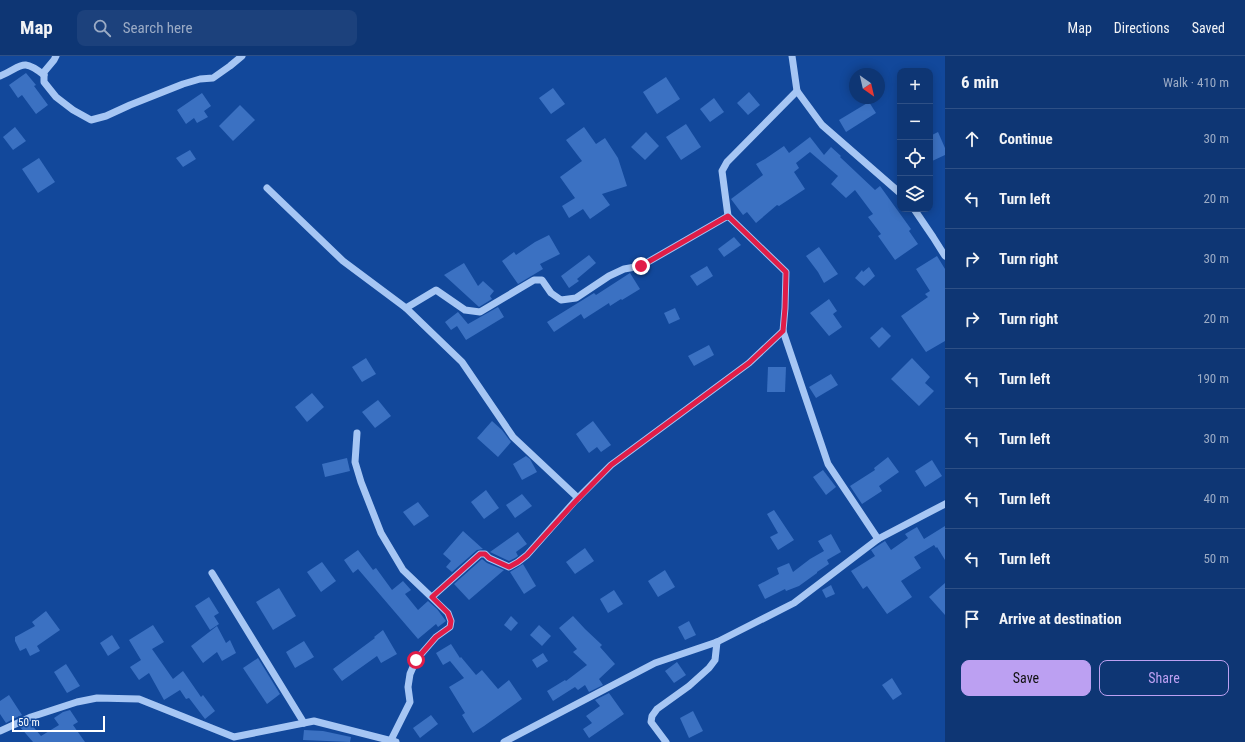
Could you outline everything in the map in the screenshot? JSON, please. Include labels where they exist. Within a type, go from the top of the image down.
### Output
[{"type":"street","points":[[56,56],[44,72],[44,82],[56,97],[73,110],[91,120],[106,116],[176,87],[200,79],[213,78],[242,56]]},
{"type":"street","points":[[792,56],[797,91],[822,125],[897,190]]},
{"type":"street","points":[[0,76],[21,65],[28,64],[44,75]]},
{"type":"street","points":[[797,91],[727,162],[722,172],[728,216],[786,272],[783,331],[828,464],[878,539]]},
{"type":"street","points":[[267,188],[343,261],[406,308],[462,362],[513,437],[578,498]]},
{"type":"street","points":[[916,212],[945,256]]},
{"type":"street","points":[[406,308],[436,290],[465,310],[480,312],[534,280],[542,280],[551,293],[561,300],[576,298],[609,276],[624,269],[641,266],[728,216]]},
{"type":"street","points":[[432,597],[480,554],[485,554],[489,558],[509,567],[518,562],[527,555],[578,498],[611,465],[749,363],[783,331]]},
{"type":"street","points":[[0,731],[31,717],[77,702],[97,698],[140,699],[234,737],[314,721],[394,741],[410,702],[408,687],[410,674],[416,660],[436,637],[450,627],[451,621],[448,613],[403,570],[382,534],[361,482],[355,462],[357,433]]},
{"type":"street","points":[[504,742],[655,663],[717,642],[794,603],[878,539],[945,504]]},
{"type":"street","points":[[212,573],[304,723]]},
{"type":"street","points":[[666,742],[651,722],[652,716],[657,709],[689,686],[709,668],[715,660],[717,642]]},
{"type":"building","points":[[26,73],[36,85],[34,86],[48,105],[36,114],[22,95],[18,98],[9,85]]},
{"type":"building","points":[[666,77],[680,99],[657,114],[643,92]]},
{"type":"building","points":[[553,88],[565,104],[551,114],[539,98]]},
{"type":"building","points":[[749,92],[760,105],[748,115],[737,103]]},
{"type":"building","points":[[202,93],[211,106],[204,111],[208,117],[197,123],[194,118],[186,124],[177,110]]},
{"type":"building","points":[[714,98],[724,112],[710,122],[700,109]]},
{"type":"building","points":[[866,104],[870,104],[876,113],[846,132],[839,120]]},
{"type":"building","points":[[240,105],[255,120],[233,141],[219,126]]},
{"type":"building","points":[[686,124],[701,147],[681,160],[666,137]]},
{"type":"building","points":[[15,127],[26,141],[13,150],[3,137]]},
{"type":"building","points":[[584,127],[596,144],[605,138],[618,158],[627,186],[602,194],[610,205],[590,219],[583,209],[569,218],[562,206],[575,198],[560,177],[582,161],[566,140]]},
{"type":"building","points":[[646,132],[659,146],[645,160],[631,147]]},
{"type":"building","points":[[938,132],[945,148],[945,155],[933,161],[933,140],[933,134]]},
{"type":"building","points":[[810,137],[824,155],[831,147],[875,190],[880,186],[897,210],[897,212],[899,212],[911,229],[909,231],[918,244],[895,260],[878,236],[881,234],[868,217],[873,214],[855,190],[846,198],[831,184],[838,176],[810,152],[796,163],[799,168],[794,172],[805,189],[779,206],[777,205],[756,223],[747,212],[743,215],[731,199],[763,175],[756,164],[784,146],[789,153]]},
{"type":"building","points":[[190,150],[196,159],[183,167],[176,158]]},
{"type":"building","points":[[39,158],[55,182],[38,193],[22,169]]},
{"type":"building","points":[[549,235],[560,254],[540,264],[543,269],[518,284],[502,261],[514,252],[516,255],[535,242]]},
{"type":"building","points":[[734,237],[741,245],[724,257],[718,249]]},
{"type":"building","points":[[819,247],[838,274],[824,283],[806,256]]},
{"type":"building","points":[[589,255],[596,263],[577,279],[579,281],[569,288],[561,276]]},
{"type":"building","points":[[937,256],[945,269],[945,341],[926,352],[901,316],[928,297],[925,294],[930,291],[916,269]]},
{"type":"building","points":[[464,263],[478,286],[483,281],[494,291],[490,296],[492,299],[479,307],[444,275]]},
{"type":"building","points":[[707,266],[713,276],[697,286],[690,276]]},
{"type":"building","points":[[869,267],[875,276],[864,286],[855,278],[862,270],[863,272]]},
{"type":"building","points":[[630,273],[640,289],[622,300],[621,299],[610,306],[609,303],[584,319],[581,314],[554,332],[547,322],[594,293],[596,295]]},
{"type":"building","points":[[829,299],[837,311],[833,314],[842,327],[829,336],[810,313]]},
{"type":"building","points":[[498,307],[504,317],[466,340],[457,326],[451,330],[445,322],[458,312],[468,324]]},
{"type":"building","points":[[675,308],[680,319],[669,324],[664,313]]},
{"type":"building","points":[[882,327],[891,336],[879,348],[870,338]]},
{"type":"building","points":[[709,345],[714,355],[694,366],[688,356]]},
{"type":"building","points":[[366,358],[376,374],[362,382],[352,367]]},
{"type":"building","points":[[912,358],[930,377],[925,383],[934,391],[919,406],[891,379]]},
{"type":"building","points":[[768,367],[786,367],[785,392],[767,392]]},
{"type":"building","points":[[831,374],[838,385],[816,398],[809,387]]},
{"type":"building","points":[[312,393],[324,407],[307,422],[295,407]]},
{"type":"building","points":[[378,400],[391,416],[375,428],[362,412]]},
{"type":"building","points":[[492,421],[502,430],[511,442],[498,457],[477,438]]},
{"type":"building","points":[[593,421],[611,445],[601,452],[597,447],[589,453],[576,434]]},
{"type":"building","points":[[526,456],[530,459],[537,472],[522,480],[513,464]]},
{"type":"building","points":[[888,457],[899,472],[879,486],[882,491],[862,504],[850,486],[875,470],[874,468]]},
{"type":"building","points":[[347,458],[350,471],[325,477],[322,464]]},
{"type":"building","points":[[932,460],[942,476],[925,487],[915,471]]},
{"type":"building","points":[[823,470],[836,487],[826,495],[813,477]]},
{"type":"building","points":[[486,490],[499,508],[484,519],[471,502]]},
{"type":"building","points":[[522,494],[532,506],[515,518],[506,505]]},
{"type":"building","points":[[418,502],[429,516],[414,526],[403,512]]},
{"type":"building","points":[[774,510],[794,540],[778,550],[770,537],[778,533],[767,514]]},
{"type":"building","points":[[945,526],[945,560],[937,547],[936,548],[934,545],[914,557],[921,568],[901,581],[912,597],[887,614],[867,586],[863,589],[851,571],[875,556],[871,550],[885,541],[891,550],[908,538],[905,534],[917,527],[924,539]]},
{"type":"building","points":[[463,531],[483,549],[477,550],[452,572],[446,567],[451,561],[443,554]]},
{"type":"building","points":[[518,532],[527,544],[516,552],[518,556],[509,561],[490,552]]},
{"type":"building","points":[[831,534],[841,552],[827,560],[829,564],[799,586],[786,591],[785,589],[765,599],[758,585],[779,574],[777,568],[789,563],[793,572],[810,559],[824,551],[818,541]]},
{"type":"building","points":[[585,548],[594,561],[575,574],[566,562]]},
{"type":"building","points":[[358,550],[373,570],[376,568],[392,590],[403,581],[411,590],[405,594],[418,610],[428,601],[437,609],[446,621],[438,627],[436,624],[418,639],[358,569],[353,573],[344,560]]},
{"type":"building","points":[[482,559],[487,563],[504,570],[469,600],[454,584]]},
{"type":"building","points":[[322,562],[336,581],[321,592],[307,572]]},
{"type":"building","points":[[523,564],[536,586],[524,594],[510,572]]},
{"type":"building","points":[[665,570],[675,587],[658,597],[648,581]]},
{"type":"building","points":[[945,583],[945,615],[929,597]]},
{"type":"building","points":[[831,585],[835,594],[826,598],[822,590]]},
{"type":"building","points":[[279,588],[296,616],[273,630],[256,602]]},
{"type":"building","points":[[614,590],[623,604],[608,613],[600,599]]},
{"type":"building","points":[[209,597],[219,613],[214,616],[219,624],[210,630],[195,606]]},
{"type":"building","points":[[46,611],[60,630],[37,646],[40,651],[30,656],[26,648],[20,651],[15,641],[15,637],[35,626],[32,622]]},
{"type":"building","points":[[511,616],[518,623],[511,631],[504,625]]},
{"type":"building","points":[[573,616],[602,645],[600,647],[615,664],[599,679],[603,685],[589,692],[585,685],[578,690],[575,687],[553,701],[547,691],[565,680],[566,681],[587,665],[573,652],[577,649],[559,628]]},
{"type":"building","points":[[689,621],[696,635],[685,640],[678,627]]},
{"type":"building","points":[[153,625],[164,642],[152,649],[173,679],[183,671],[201,697],[203,695],[215,711],[205,719],[189,698],[186,699],[180,690],[164,700],[149,673],[139,680],[130,667],[141,660],[129,640]]},
{"type":"building","points":[[539,625],[551,636],[542,646],[530,635]]},
{"type":"building","points":[[217,626],[226,643],[230,640],[236,653],[222,661],[217,652],[203,663],[191,646]]},
{"type":"building","points":[[383,630],[397,654],[381,663],[377,656],[342,681],[333,669],[375,638],[374,637]]},
{"type":"building","points":[[112,635],[120,648],[108,656],[100,643]]},
{"type":"building","points":[[304,641],[314,657],[295,668],[286,652]]},
{"type":"building","points":[[451,644],[460,658],[461,657],[476,675],[482,670],[498,689],[509,680],[522,699],[473,733],[462,715],[465,713],[449,687],[464,678],[450,661],[443,665],[436,653]]},
{"type":"building","points":[[543,653],[548,661],[537,668],[532,660]]},
{"type":"building","points":[[258,658],[280,694],[267,704],[243,668]]},
{"type":"building","points":[[677,662],[686,675],[674,683],[665,671]]},
{"type":"building","points":[[66,664],[80,686],[67,693],[54,672]]},
{"type":"building","points":[[892,678],[902,694],[893,700],[882,685]]},
{"type":"building","points":[[609,693],[624,714],[589,738],[583,729],[592,723],[586,716],[600,706],[595,700]]},
{"type":"building","points":[[9,695],[22,715],[6,723],[0,714],[0,701]]},
{"type":"building","points":[[70,710],[78,722],[73,725],[85,742],[33,742],[20,727],[30,723],[41,736],[59,725],[54,718],[63,712]]},
{"type":"building","points":[[693,711],[703,731],[689,738],[680,718]]},
{"type":"building","points":[[431,715],[438,724],[420,738],[413,728]]},
{"type":"building","points":[[304,730],[323,731],[351,737],[350,742],[303,740]]},
{"type":"route","points":[[416,660],[436,637],[450,627],[451,621],[448,613],[432,597],[480,554],[485,554],[489,558],[509,567],[518,562],[527,555],[611,465],[749,363],[783,331],[786,272],[728,216],[641,266]]}]
